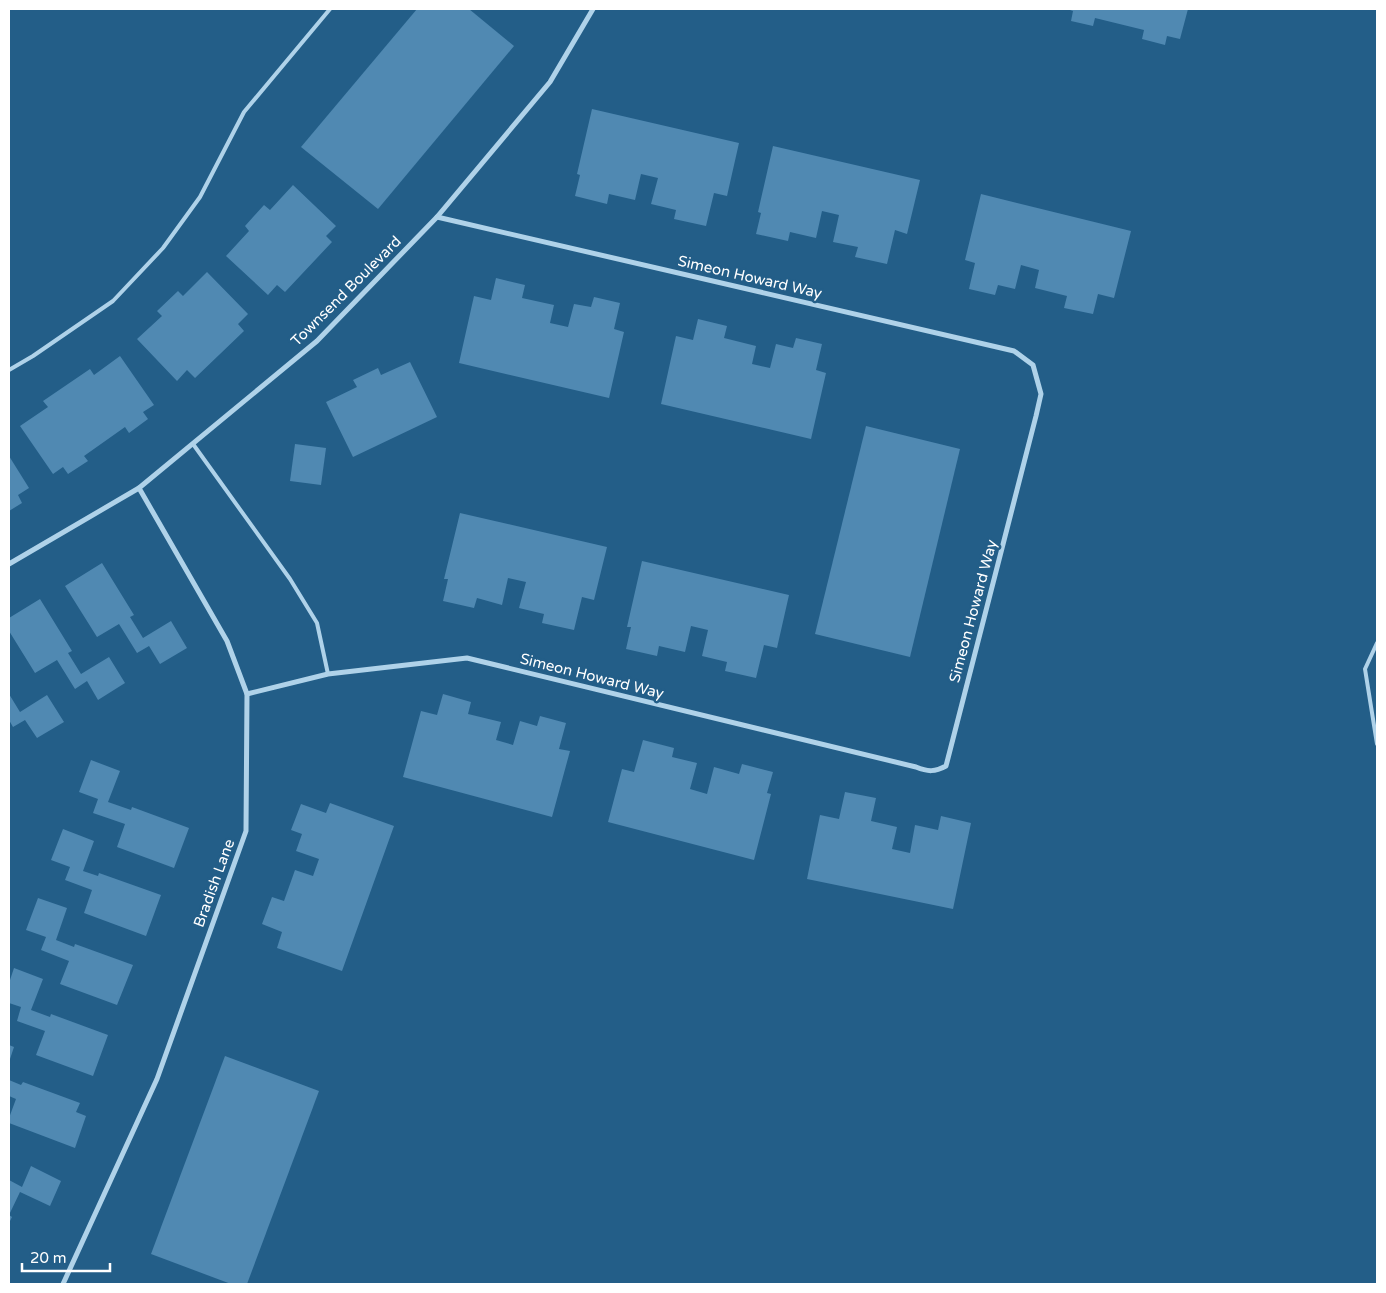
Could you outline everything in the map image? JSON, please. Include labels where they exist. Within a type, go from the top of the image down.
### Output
[{"type":"street","name":"Townsend Boulevard","points":[[9,564],[140,488],[317,341],[436,217],[550,82],[593,9]]},
{"type":"street","name":"Simeon Howard Way","points":[[247,694],[328,674],[467,658],[897,762],[926,771],[937,771],[946,766],[1041,394],[1033,365],[1014,352],[436,217]]},
{"type":"street","name":"Bradish Lane","points":[[63,1284],[157,1079],[246,831],[247,694],[227,641],[140,488]]},
{"type":"lane","points":[[9,370],[113,301],[163,248],[200,197],[244,112],[330,9]]},
{"type":"lane","points":[[193,444],[290,579],[317,623],[328,674]]},
{"type":"lane","points":[[1377,643],[1365,669],[1377,744]]},
{"type":"building","points":[[417,9],[469,9],[514,46],[378,209],[301,147]]},
{"type":"building","points":[[1067,9],[1188,9],[1180,39],[1167,36],[1165,45],[1142,39],[1144,30],[1095,18],[1093,26],[1071,21],[1073,11]]},
{"type":"building","points":[[592,109],[739,143],[727,196],[714,193],[706,226],[674,219],[676,210],[651,204],[658,178],[641,174],[635,200],[609,194],[607,204],[575,196],[580,175],[577,174]]},
{"type":"building","points":[[773,146],[920,180],[907,234],[895,230],[887,264],[855,257],[858,247],[833,242],[839,215],[822,211],[816,238],[790,232],[788,241],[756,234],[761,213],[758,212]]},
{"type":"building","points":[[293,185],[336,226],[326,236],[332,242],[285,292],[277,285],[268,295],[226,256],[249,231],[245,226],[264,205],[270,210]]},
{"type":"building","points":[[981,194],[1131,231],[1114,298],[1098,294],[1093,314],[1064,308],[1067,296],[1035,288],[1039,270],[1021,265],[1015,289],[998,285],[995,295],[969,289],[975,263],[965,260]]},
{"type":"building","points":[[207,272],[248,314],[238,324],[244,331],[195,378],[187,370],[177,381],[137,339],[162,316],[157,311],[178,291],[183,296]]},
{"type":"building","points":[[496,278],[525,285],[522,298],[554,305],[550,323],[568,327],[574,304],[591,307],[594,297],[620,303],[614,329],[624,332],[609,398],[459,363],[474,296],[491,300]]},
{"type":"building","points":[[698,319],[727,326],[724,338],[756,346],[752,364],[770,368],[776,344],[793,348],[796,338],[822,344],[816,370],[826,373],[811,439],[661,404],[676,336],[693,340]]},
{"type":"building","points":[[120,356],[154,405],[143,412],[148,419],[129,433],[125,427],[84,456],[88,461],[68,474],[63,467],[53,474],[20,426],[48,407],[43,401],[90,369],[94,375]]},
{"type":"building","points":[[410,362],[437,417],[353,457],[326,402],[357,387],[353,380],[378,368],[381,375]]},
{"type":"building","points":[[866,426],[960,449],[910,657],[815,634]]},
{"type":"building","points":[[295,444],[326,448],[321,485],[290,481]]},
{"type":"building","points":[[9,456],[29,488],[18,495],[22,503],[9,511]]},
{"type":"building","points":[[460,513],[607,547],[594,600],[582,597],[574,630],[542,623],[544,614],[519,608],[526,582],[508,578],[502,605],[477,598],[474,608],[443,601],[448,579],[444,579]]},
{"type":"building","points":[[642,561],[789,595],[777,648],[764,645],[756,678],[725,671],[727,662],[702,656],[708,630],[691,626],[685,652],[659,646],[657,656],[626,649],[631,627],[627,627]]},
{"type":"building","points":[[102,563],[134,615],[130,617],[143,638],[171,621],[187,648],[160,664],[149,646],[137,653],[119,624],[97,637],[65,586]]},
{"type":"building","points":[[40,599],[72,651],[68,653],[81,674],[109,657],[125,683],[98,700],[87,681],[75,689],[57,660],[35,673],[9,631],[9,618]]},
{"type":"building","points":[[9,694],[20,712],[47,695],[64,722],[37,738],[25,720],[13,727],[9,720]]},
{"type":"building","points":[[443,694],[471,702],[468,714],[501,722],[496,740],[513,745],[520,721],[537,726],[540,716],[566,723],[559,749],[570,751],[552,817],[403,777],[421,711],[437,715]]},
{"type":"building","points":[[643,740],[674,748],[672,757],[697,763],[690,789],[707,794],[714,767],[739,774],[742,764],[773,772],[767,793],[771,794],[754,860],[608,822],[622,769],[634,772]]},
{"type":"building","points":[[91,760],[120,771],[108,802],[131,810],[132,807],[189,828],[174,868],[117,847],[125,824],[93,813],[98,799],[79,792]]},
{"type":"building","points":[[845,792],[876,798],[871,821],[897,827],[892,849],[910,853],[915,825],[938,830],[941,816],[971,823],[953,909],[807,879],[820,815],[839,819]]},
{"type":"building","points":[[330,803],[394,826],[342,971],[277,948],[282,932],[262,924],[272,897],[284,901],[295,870],[313,876],[319,859],[296,851],[302,834],[291,830],[301,804],[326,813]]},
{"type":"building","points":[[63,829],[94,841],[83,871],[98,876],[99,873],[161,895],[146,936],[84,913],[92,890],[65,880],[70,867],[51,860]]},
{"type":"building","points":[[38,898],[67,908],[56,940],[74,947],[75,944],[133,965],[117,1005],[60,984],[69,961],[41,950],[46,937],[26,930]]},
{"type":"building","points":[[14,968],[43,979],[31,1010],[50,1017],[51,1014],[108,1035],[93,1076],[36,1055],[45,1031],[17,1021],[21,1007],[9,1003],[9,983]]},
{"type":"building","points":[[9,1045],[14,1047],[9,1062]]},
{"type":"building","points":[[225,1056],[319,1091],[247,1284],[231,1284],[151,1254]]},
{"type":"building","points":[[9,1080],[21,1085],[23,1082],[80,1103],[76,1112],[86,1116],[75,1148],[9,1123],[16,1099],[9,1096]]},
{"type":"building","points":[[31,1166],[61,1181],[50,1206],[20,1192],[9,1215],[9,1180],[22,1187]]}]
